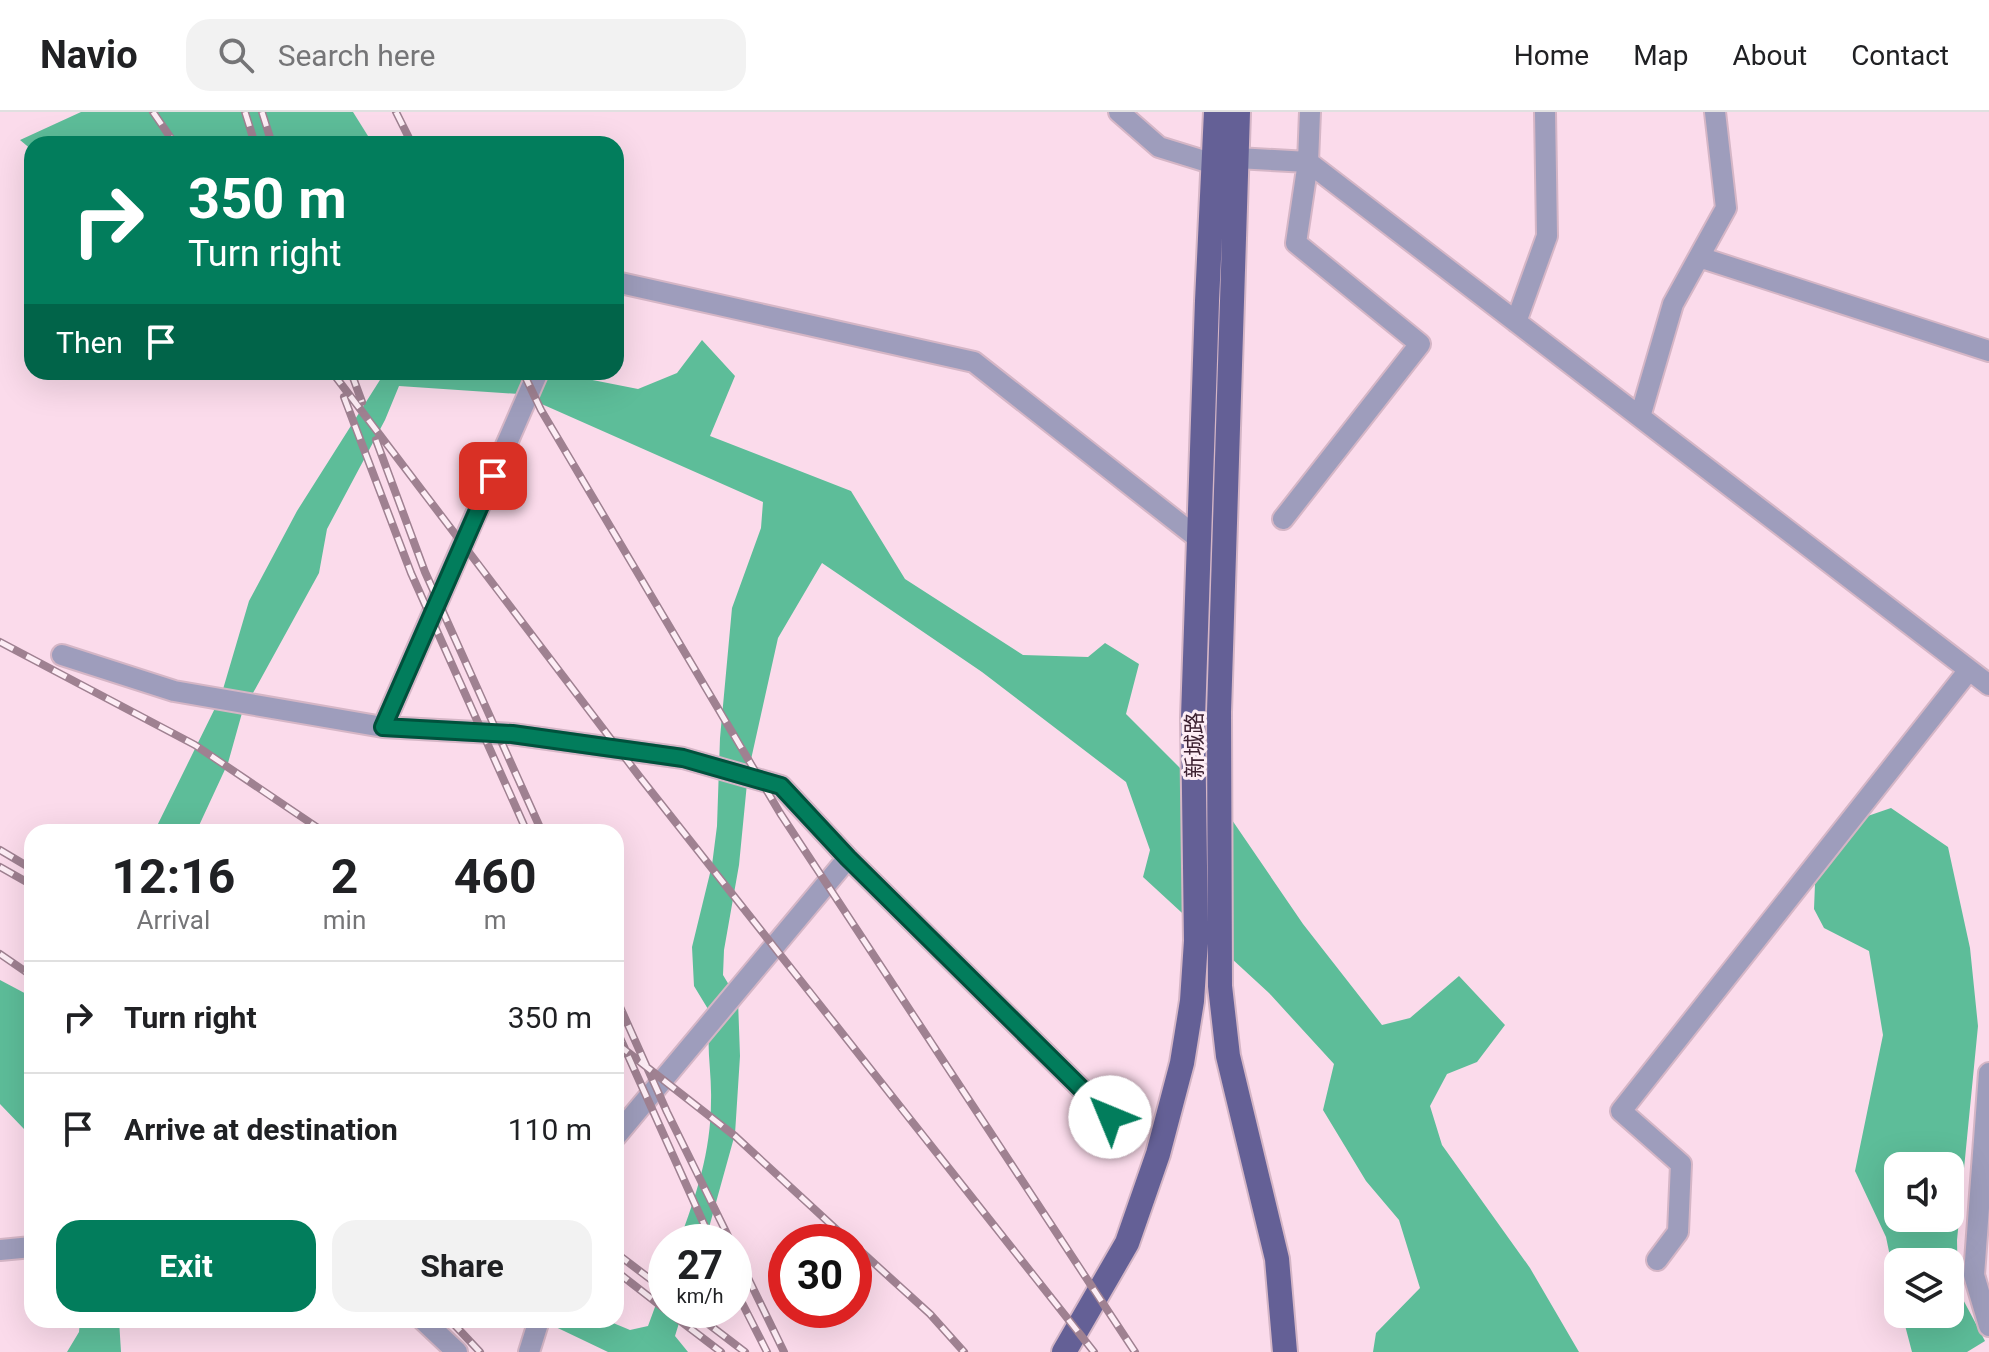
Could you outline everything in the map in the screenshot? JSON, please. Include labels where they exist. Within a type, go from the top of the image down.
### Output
[{"type":"main road","name":"新城路","points":[[1216,112],[1225,161],[1219,712],[1220,986],[1228,1056],[1277,1259],[1285,1352]]},
{"type":"main road","name":"新城路","points":[[1064,1352],[1127,1243],[1158,1154],[1185,1047],[1192,1001],[1196,929],[1194,768],[1199,539],[1225,161],[1238,112]]},
{"type":"street","points":[[1119,112],[1159,147],[1225,161],[1308,162],[1989,685]]},
{"type":"street","points":[[1283,519],[1420,344],[1296,243],[1308,162],[1310,112]]},
{"type":"street","points":[[1516,322],[1547,236],[1545,112]]},
{"type":"street","points":[[1640,417],[1673,304],[1726,208],[1715,112]]},
{"type":"street","points":[[1699,257],[1989,351]]},
{"type":"street","points":[[624,284],[974,362],[1199,539]]},
{"type":"street","points":[[383,727],[535,380]]},
{"type":"street","points":[[62,655],[174,691],[383,727],[512,734],[683,758],[781,786],[848,858],[1110,1117]]},
{"type":"street","points":[[1657,1260],[1678,1232],[1681,1164],[1621,1111],[1969,670]]},
{"type":"street","points":[[624,1126],[848,858]]},
{"type":"street","points":[[1989,1073],[1974,1275],[1989,1326]]},
{"type":"street","points":[[0,1250],[24,1248]]},
{"type":"street","points":[[432,1328],[457,1352]]},
{"type":"street","points":[[529,1352],[536,1328]]},
{"type":"shaded area","points":[[81,112],[353,112],[368,136],[29,136]]},
{"type":"shaded area","points":[[702,340],[735,376],[710,436],[851,491],[905,579],[1023,655],[1088,657],[1105,643],[1139,664],[1126,714],[1232,820],[1303,924],[1382,1025],[1410,1018],[1459,976],[1505,1025],[1477,1062],[1447,1074],[1430,1106],[1442,1145],[1530,1268],[1579,1352],[1373,1352],[1376,1333],[1420,1288],[1399,1220],[1366,1181],[1323,1110],[1334,1064],[1269,993],[1143,877],[1150,850],[1126,782],[982,672],[822,563],[778,638],[748,773],[723,975],[738,1000],[740,1056],[735,1134],[710,1224],[685,1224],[708,1138],[711,1090],[711,1014],[694,986],[692,947],[712,865],[717,826],[720,738],[732,608],[761,528],[763,502],[519,394],[399,386],[385,420],[327,529],[319,573],[242,713],[228,763],[200,824],[158,824],[221,696],[249,601],[297,511],[380,380],[592,380],[638,389],[677,373]]},
{"type":"shaded area","points":[[1891,808],[1948,847],[1970,948],[1978,1026],[1964,1169],[1964,1152],[1884,1152],[1884,1232],[1958,1232],[1957,1248],[1888,1248],[1855,1171],[1883,1035],[1869,951],[1824,928],[1814,909],[1816,859],[1852,836],[1859,819]]},
{"type":"shaded area","points":[[0,980],[24,993],[24,1129],[0,1104]]},
{"type":"shaded area","points":[[1964,1301],[1985,1341],[1967,1352],[1912,1352],[1906,1328],[1964,1328]]},
{"type":"shaded area","points":[[648,1326],[677,1328],[675,1336],[688,1352],[608,1352],[558,1328],[624,1328],[630,1330]]},
{"type":"shaded area","points":[[79,1328],[120,1328],[121,1352],[67,1352]]},
{"type":"railway","points":[[153,112],[170,136]]},
{"type":"railway","points":[[245,112],[252,136]]},
{"type":"railway","points":[[262,112],[270,136]]},
{"type":"railway","points":[[396,112],[408,136]]},
{"type":"railway","points":[[338,380],[639,776],[1094,1352]]},
{"type":"railway","points":[[354,380],[362,402]]},
{"type":"railway","points":[[527,380],[541,410],[780,813],[1135,1352]]},
{"type":"railway","points":[[344,397],[411,573],[523,824]]},
{"type":"railway","points":[[376,440],[425,572],[538,824]]},
{"type":"railway","points":[[0,642],[195,745],[312,824]]},
{"type":"railway","points":[[0,850],[24,864]]},
{"type":"railway","points":[[0,867],[24,880]]},
{"type":"railway","points":[[0,954],[24,970]]},
{"type":"railway","points":[[624,1016],[722,1224]]},
{"type":"railway","points":[[624,1047],[704,1224]]},
{"type":"railway","points":[[624,1049],[735,1136],[830,1224]]},
{"type":"railway","points":[[624,1259],[648,1277]]},
{"type":"railway","points":[[872,1261],[930,1314],[964,1352]]},
{"type":"railway","points":[[624,1277],[648,1296]]},
{"type":"railway","points":[[752,1286],[784,1352]]},
{"type":"railway","points":[[752,1322],[767,1352]]},
{"type":"railway","points":[[458,1328],[480,1352]]},
{"type":"railway","points":[[690,1328],[721,1352]]},
{"type":"railway","points":[[714,1328],[745,1352]]},
{"type":"route","points":[[493,476],[383,727],[512,734],[683,758],[781,786],[848,858],[1110,1117]]}]
